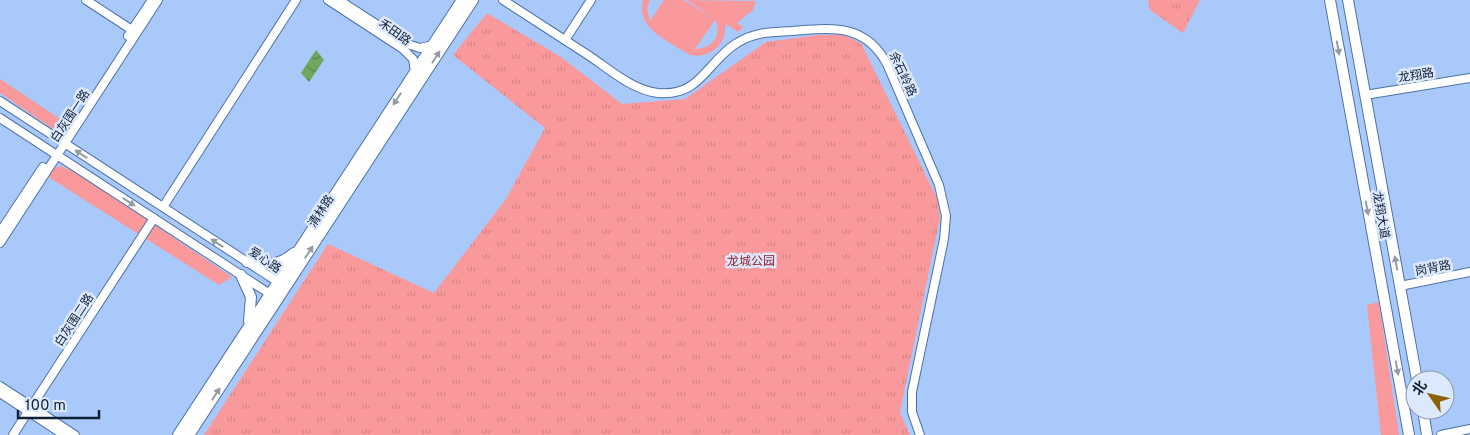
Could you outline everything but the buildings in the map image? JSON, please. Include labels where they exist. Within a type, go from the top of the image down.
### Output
[{"type":"main road","name":"清林路","points":[[178,435],[462,0]]},
{"type":"main road","name":"清林路","points":[[189,435],[473,0]]},
{"type":"main road","name":"龙翔大道","points":[[1330,0],[1409,435]]},
{"type":"main road","name":"龙翔大道","points":[[1348,0],[1415,370]]},
{"type":"main road","points":[[247,262],[272,264],[291,256],[300,248]]},
{"type":"main road","points":[[241,275],[251,297],[251,318],[246,330]]},
{"type":"main road","points":[[1425,420],[1427,435]]},
{"type":"street","points":[[86,0],[134,32]]},
{"type":"street","name":"白灰围一路","points":[[0,232],[63,142],[134,32],[152,0]]},
{"type":"street","name":"白灰围一路","points":[[134,32],[158,0]]},
{"type":"street","points":[[163,207],[296,0]]},
{"type":"street","name":"禾田路","points":[[328,0],[403,49],[412,60],[415,72]]},
{"type":"street","name":"禾田路","points":[[339,0],[407,44],[420,48],[433,44]]},
{"type":"street","name":"余石岭路","points":[[503,0],[638,87],[664,93],[678,91],[696,83],[725,51],[741,40],[759,34],[840,29],[860,35],[876,47],[888,64],[939,185],[945,208],[944,240],[912,392],[912,412],[920,435]]},
{"type":"street","points":[[565,40],[591,0]]},
{"type":"street","name":"龙翔路","points":[[1365,95],[1470,78]]},
{"type":"street","name":"爱心路","points":[[0,101],[278,282],[282,293],[270,294],[0,118]]},
{"type":"street","name":"白灰围一路","points":[[0,244],[55,154]]},
{"type":"street","name":"白灰围二路","points":[[13,435],[154,218]]},
{"type":"street","name":"岗背路","points":[[1400,286],[1470,272]]},
{"type":"street","points":[[0,386],[64,435]]},
{"type":"street","points":[[0,393],[75,435]]},
{"type":"street","points":[[1441,435],[1470,429]]},
{"type":"green space","points":[[643,0],[650,0],[647,9],[650,21],[664,0],[684,0],[714,19],[687,0],[756,1],[753,10],[737,23],[743,27],[739,32],[725,24],[723,38],[716,49],[705,55],[698,56],[690,55],[656,34],[644,19],[642,10]],"holes":[[[715,20],[717,36],[711,44],[695,49]]]},
{"type":"green space","points":[[1148,0],[1200,0],[1183,33],[1150,10]]},
{"type":"green space","name":"龙城公园","points":[[487,13],[561,57],[622,104],[685,99],[766,42],[818,35],[843,35],[861,43],[937,198],[940,218],[900,412],[910,435],[204,435],[328,244],[434,293],[506,199],[545,128],[453,55]]},
{"type":"green space","points":[[0,79],[60,119],[53,129],[0,93]]},
{"type":"green space","points":[[61,166],[81,175],[232,277],[219,285],[50,178],[47,170]]},
{"type":"green space","points":[[1379,302],[1399,435],[1381,435],[1367,305]]},
{"type":"water","points":[[316,50],[324,60],[309,82],[301,73]]}]
